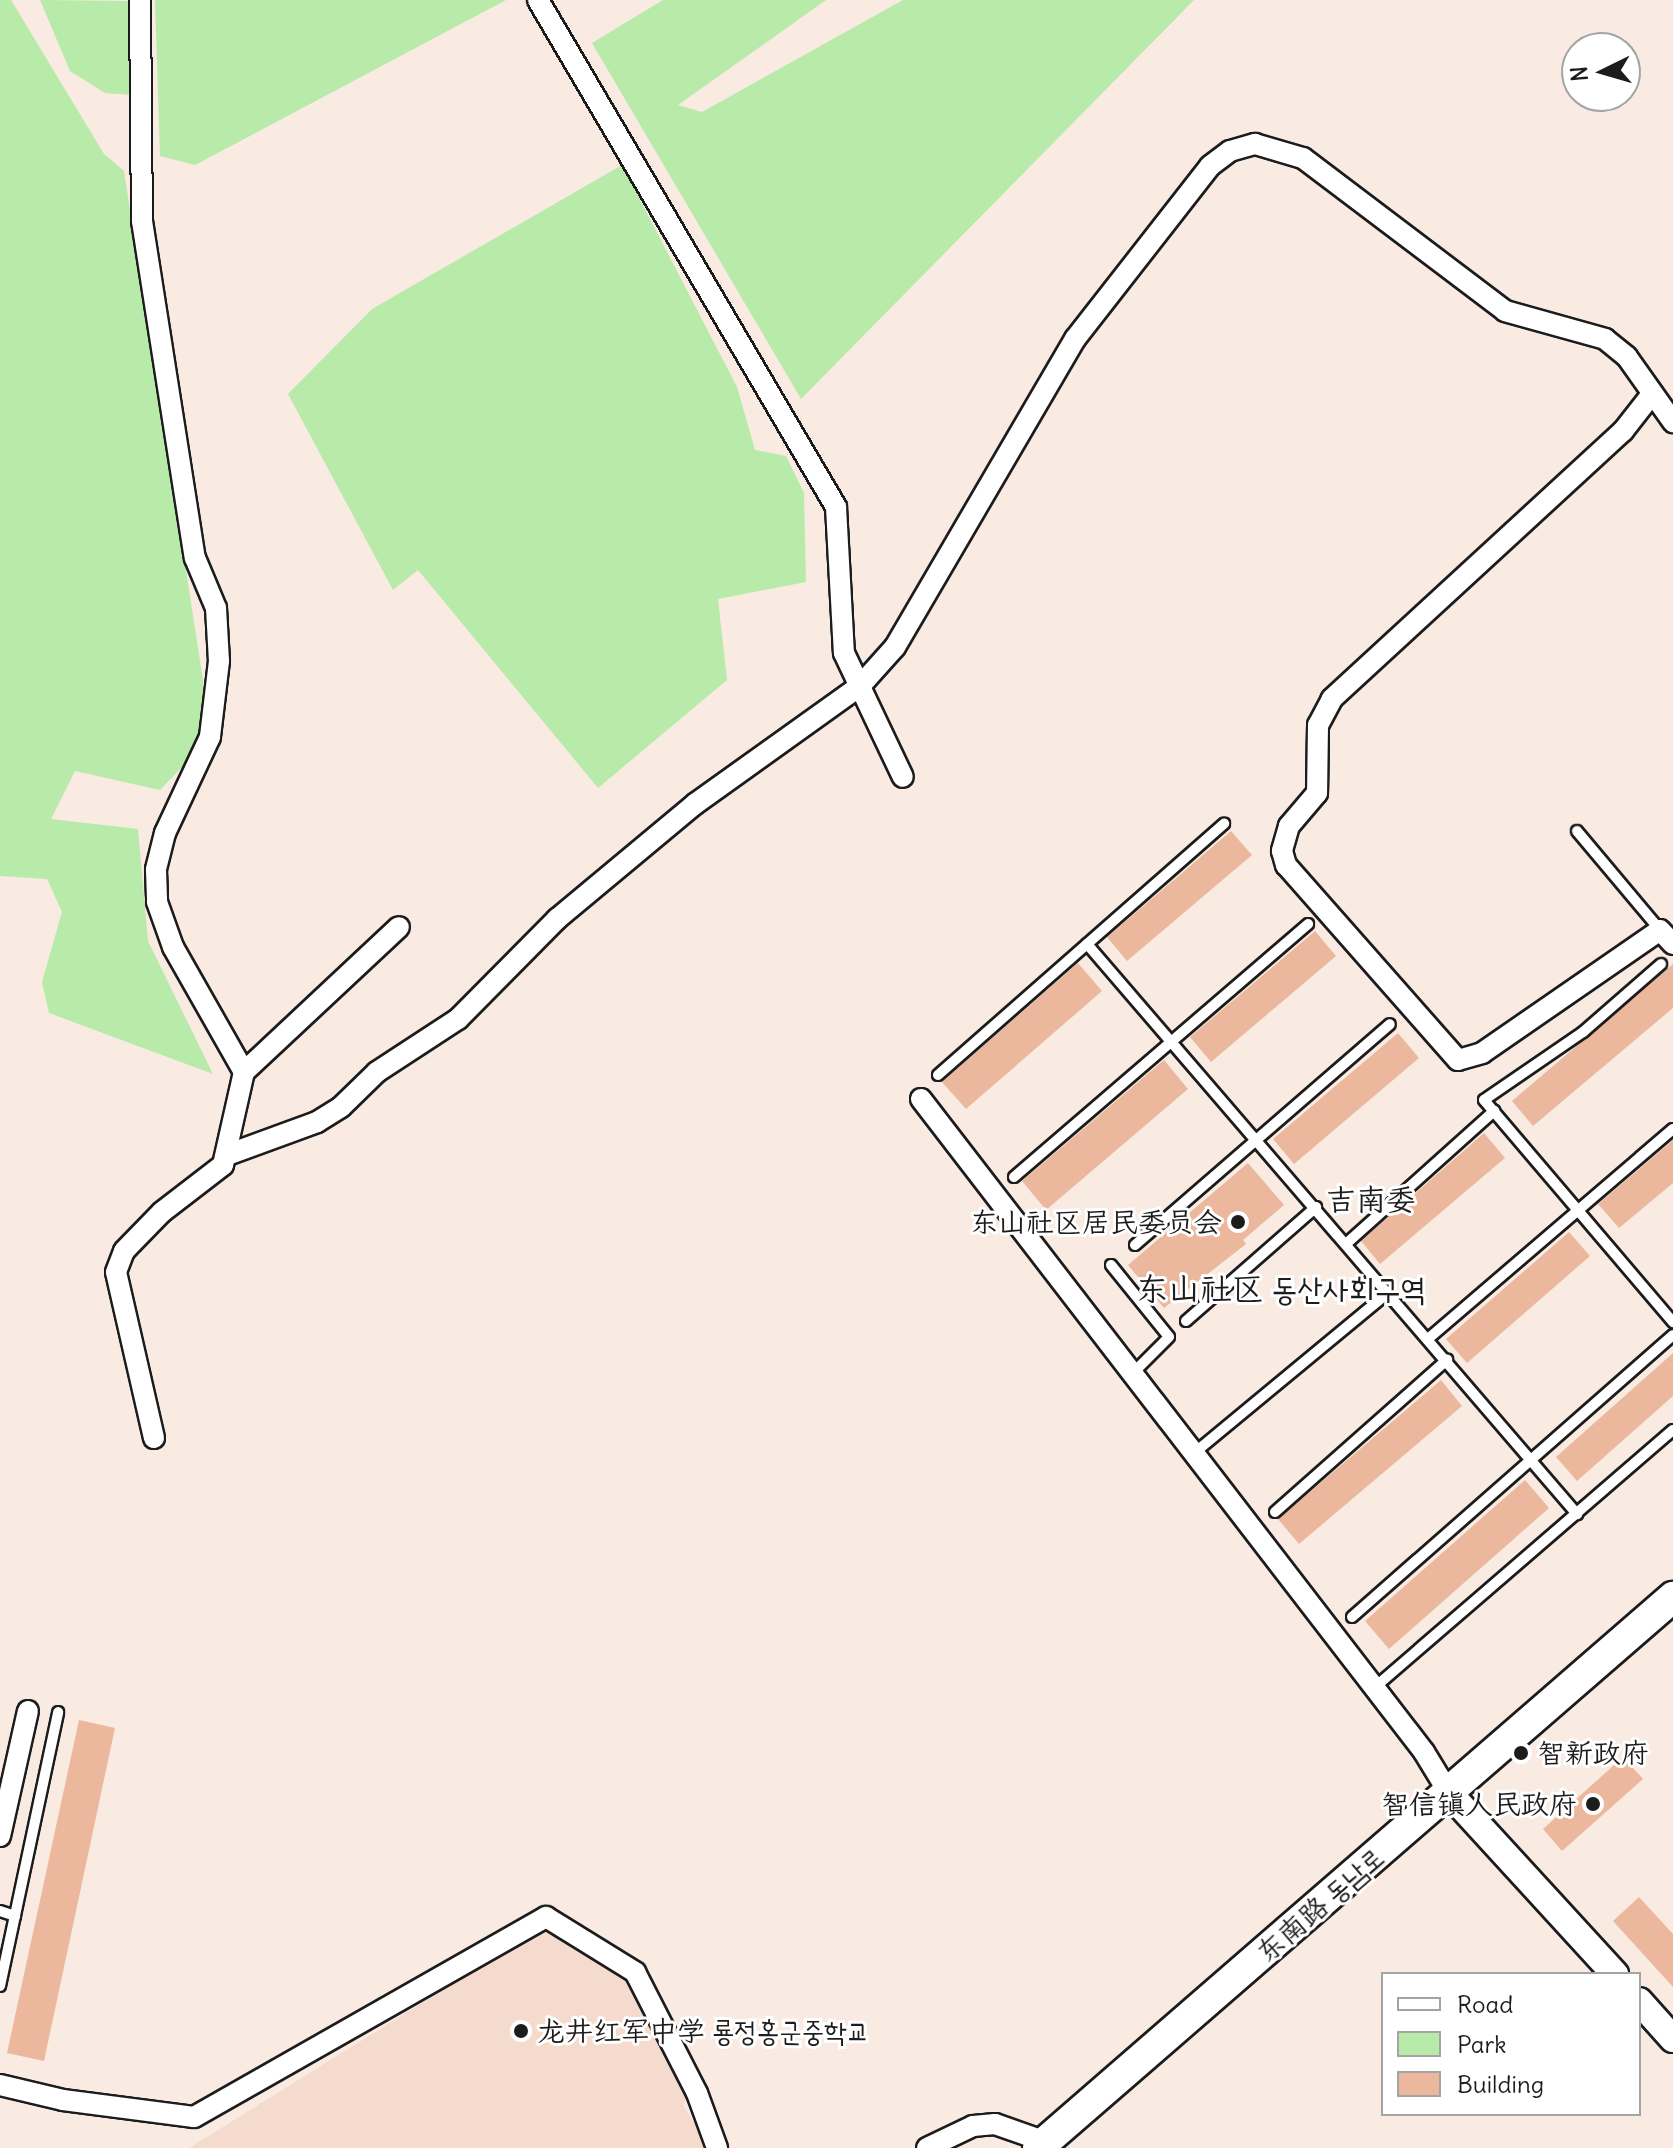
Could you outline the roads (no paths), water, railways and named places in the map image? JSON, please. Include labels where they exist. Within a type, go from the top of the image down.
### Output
[{"type":"main road","name":"东南路 동남로","points":[[1042,2145],[1673,1597]]},
{"type":"street","points":[[140,0],[142,221],[195,558],[216,608],[219,661],[210,737],[165,833],[156,870],[157,902],[173,947],[244,1072]]},
{"type":"street","points":[[538,0],[836,507],[844,653],[903,777]]},
{"type":"street","points":[[227,1155],[317,1122],[341,1107],[377,1072],[458,1019],[557,919],[695,804],[860,686],[895,647],[1075,339],[1210,166],[1230,151],[1255,144],[1303,158],[1505,311],[1605,339],[1627,357],[1673,422]]},
{"type":"street","points":[[1652,394],[1623,431],[1332,699],[1318,725],[1317,793],[1289,826],[1282,851],[1286,865],[1458,1060],[1482,1053],[1667,937]]},
{"type":"street","points":[[154,1438],[116,1272],[124,1251],[223,1165],[244,1072],[399,927]]},
{"type":"street","points":[[921,1099],[1424,1752],[1449,1793],[1613,1972]]},
{"type":"street","points":[[0,1836],[28,1711]]},
{"type":"street","points":[[0,2085],[63,2100],[194,2117],[546,1917],[635,1972],[697,2093],[717,2148]]},
{"type":"street","points":[[1641,2003],[1673,2039]]},
{"type":"street","points":[[927,2148],[973,2126],[995,2124],[1042,2145]]},
{"type":"lane","points":[[938,1075],[1224,824]]},
{"type":"lane","points":[[1577,831],[1667,937]]},
{"type":"lane","points":[[1014,1177],[1308,924]]},
{"type":"lane","points":[[1087,944],[1429,1338],[1577,1514]]},
{"type":"lane","points":[[1661,964],[1583,1032],[1484,1100],[1673,1322]]},
{"type":"lane","points":[[1135,1245],[1390,1024]]},
{"type":"lane","points":[[1347,1243],[1494,1111]]},
{"type":"lane","points":[[1429,1338],[1673,1129]]},
{"type":"lane","points":[[1186,1321],[1316,1207]]},
{"type":"lane","points":[[1111,1265],[1169,1337],[1131,1375]]},
{"type":"lane","points":[[1193,1454],[1389,1292]]},
{"type":"lane","points":[[1352,1617],[1673,1335]]},
{"type":"lane","points":[[1275,1512],[1447,1360]]},
{"type":"lane","points":[[1374,1688],[1673,1430]]},
{"type":"lane","points":[[0,1986],[58,1712]]},
{"type":"lane","points":[[0,1911],[15,1916]]},
{"type":"place","name":"东山社区居民委员会","points":[[1238,1222]]},
{"type":"place","name":"智新政府","points":[[1521,1753]]},
{"type":"place","name":"智信镇人民政府","points":[[1593,1804]]},
{"type":"place","name":"龙井红军中学 룡정홍군중학교","points":[[521,2031]]},
{"type":"district","name":"吉南委","points":[[1371,1199]]},
{"type":"district","name":"东山社区 동산사회구역","points":[[1281,1289]]}]
